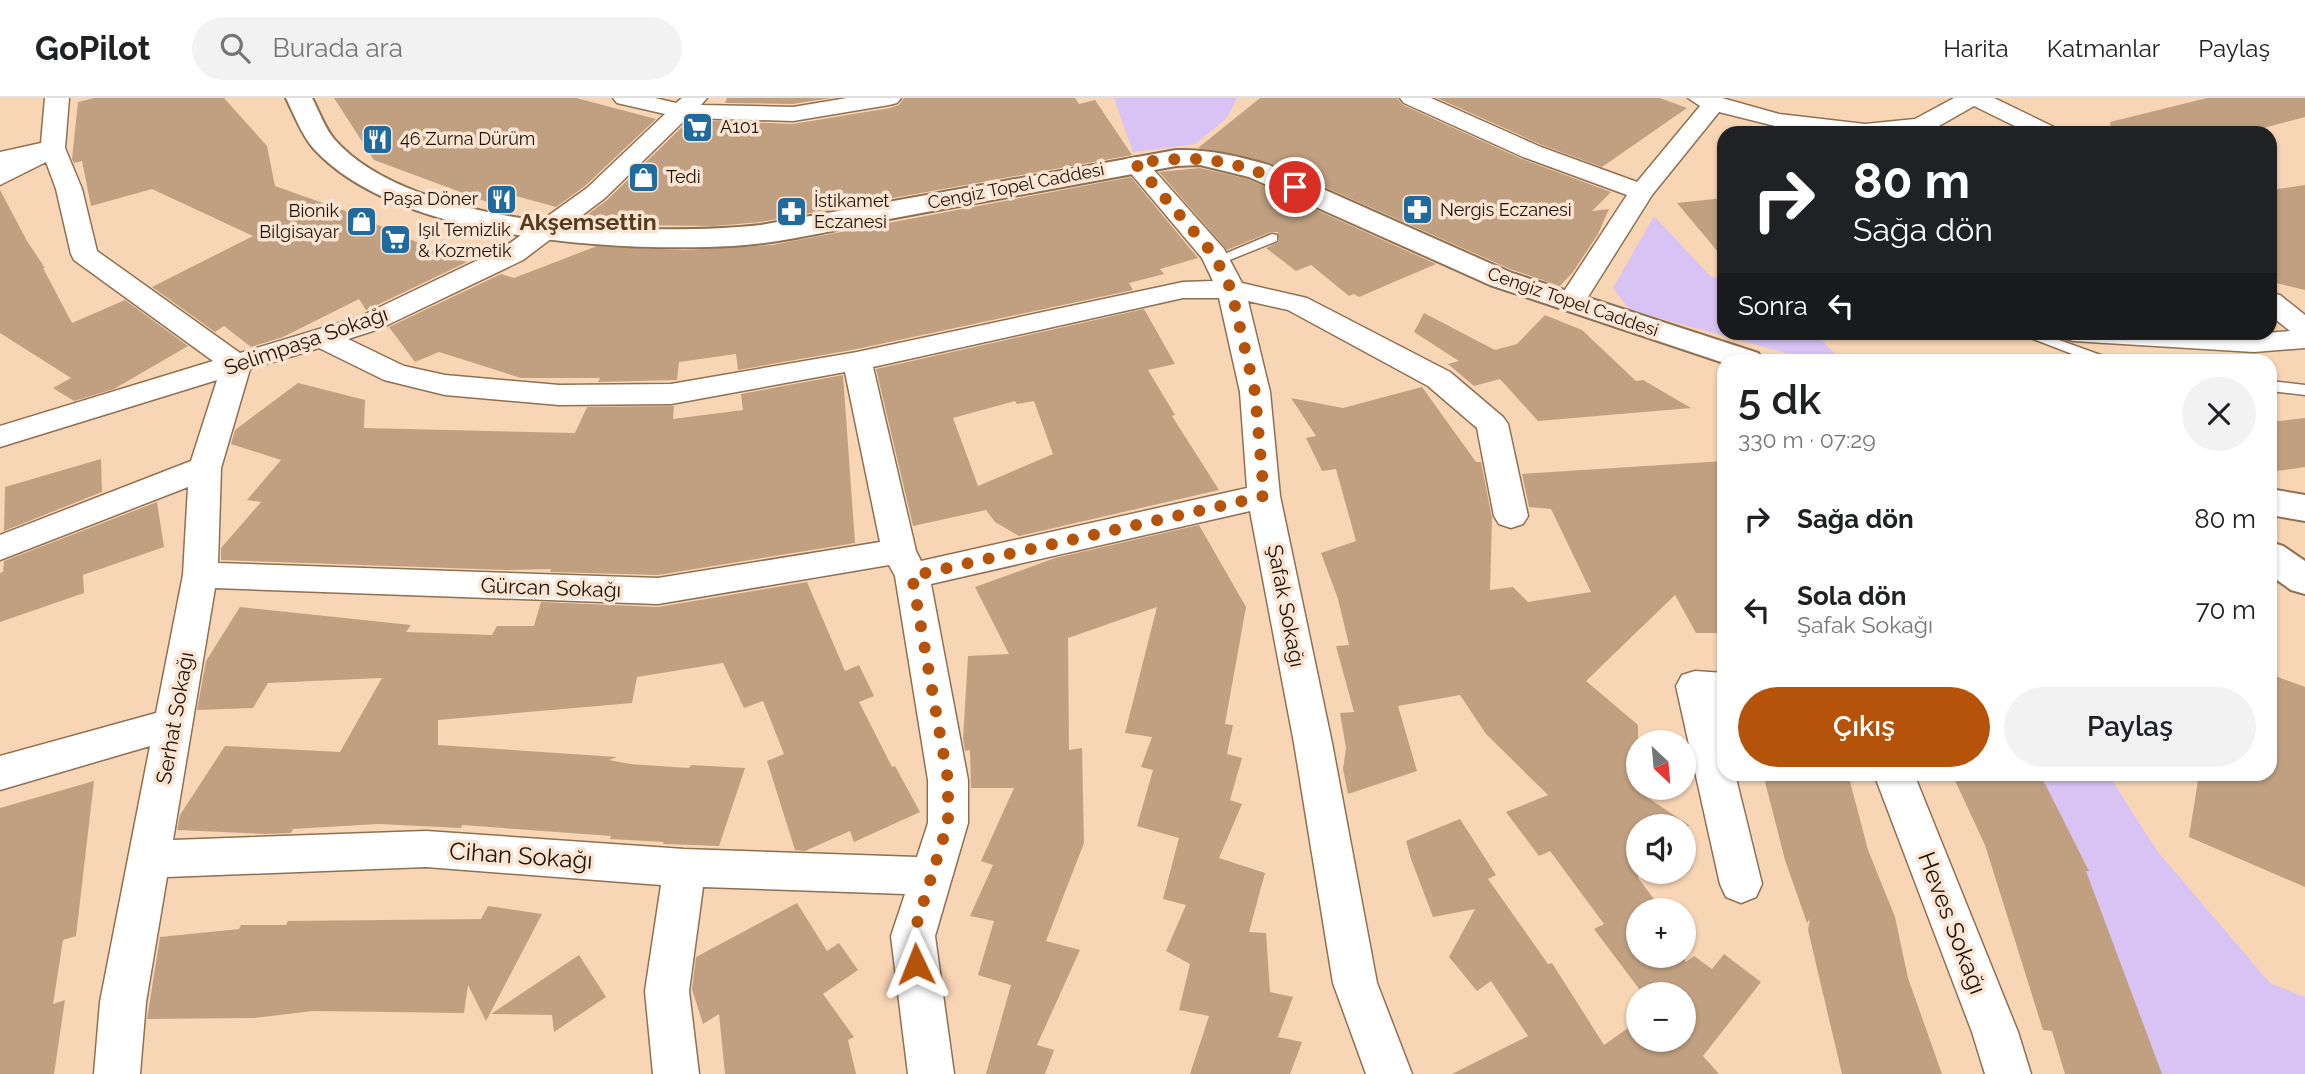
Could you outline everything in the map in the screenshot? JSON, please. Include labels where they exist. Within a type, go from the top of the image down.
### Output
[{"type":"main road","name":"Cengiz Topel Caddesi","points":[[299,98],[320,141],[340,162],[384,189],[439,209],[547,231],[707,238],[761,234],[1135,163],[1200,157],[1230,162],[1280,181],[1501,279],[1721,354]]},
{"type":"main road","points":[[2277,503],[2305,508]]},
{"type":"street","points":[[57,98],[53,148],[69,189],[84,254],[237,365]]},
{"type":"street","points":[[625,98],[793,114],[889,98]]},
{"type":"street","points":[[1412,98],[1532,152],[1642,192]]},
{"type":"street","points":[[1912,126],[1921,125],[1970,98]]},
{"type":"street","points":[[1976,98],[2034,126]]},
{"type":"street","points":[[1571,302],[1642,192],[1707,101],[1812,126]]},
{"type":"street","name":"Selimpaşa Sokağı","points":[[0,437],[369,323],[513,254],[596,193],[688,104]]},
{"type":"street","points":[[0,159],[53,148]]},
{"type":"street","points":[[0,177],[53,148]]},
{"type":"street","name":"Şafak Sokağı","points":[[1135,163],[1224,275],[1255,392],[1264,496],[1314,743],[1354,983],[1389,1074]]},
{"type":"street","points":[[322,338],[396,373],[445,385],[559,395],[671,394],[858,361],[1183,290],[1224,275],[1297,304],[1439,379],[1492,424],[1511,516]]},
{"type":"street","points":[[2277,307],[2305,329]]},
{"type":"street","points":[[2205,340],[2254,343],[2305,338]]},
{"type":"street","points":[[858,361],[905,564],[948,780],[948,823],[913,936],[930,1074]]},
{"type":"street","name":"Serhat Sokağı","points":[[117,1074],[123,1002],[151,859],[200,575],[205,468],[237,365]]},
{"type":"street","points":[[0,548],[205,468]]},
{"type":"street","name":"Gürcan Sokağı","points":[[200,575],[658,591],[905,564],[1264,496]]},
{"type":"street","points":[[1717,688],[1695,686],[1717,781]]},
{"type":"street","points":[[0,773],[173,724]]},
{"type":"street","points":[[1717,781],[1741,884]]},
{"type":"street","name":"Heves Sokağı","points":[[1897,781],[1995,1032],[2008,1074]]},
{"type":"street","name":"Cihan Sokağı","points":[[151,859],[426,849],[684,869],[932,876]]},
{"type":"street","points":[[676,1074],[667,991],[684,869]]},
{"type":"lane","points":[[1224,275],[1272,238]]},
{"type":"lane","points":[[2045,340],[2084,354]]},
{"type":"lane","points":[[2277,387],[2305,390]]},
{"type":"shaded area","points":[[1114,98],[1237,98],[1226,119],[1195,144],[1133,152]]},
{"type":"shaded area","points":[[1654,216],[1710,276],[1717,278],[1717,334],[1630,310],[1613,288]]},
{"type":"shaded area","points":[[1739,340],[1822,340],[1835,354],[1789,354]]},
{"type":"shaded area","points":[[2040,781],[2112,781],[2157,851],[2270,983],[2305,997],[2305,1074],[2153,1074]]},
{"type":"building","points":[[94,98],[224,98],[267,146],[275,186],[351,213],[432,249],[430,250],[467,262],[366,310],[359,299],[283,337],[251,347],[224,326],[215,332],[152,287],[253,236],[152,189],[91,206],[82,161],[74,163],[72,159],[78,102]]},
{"type":"building","points":[[334,98],[576,98],[656,119],[585,186],[556,207],[516,196],[498,206],[374,160]]},
{"type":"building","points":[[727,98],[831,98],[793,104],[725,103]]},
{"type":"building","points":[[904,98],[1075,98],[1079,104],[1095,100],[1132,155],[761,222],[714,226],[625,225],[587,215],[607,200],[683,126],[714,121],[793,124],[890,108],[899,105]]},
{"type":"building","points":[[1260,98],[1397,98],[1403,105],[1522,159],[1611,192],[1592,211],[1609,209],[1598,234],[1573,272],[1560,286],[1510,269],[1270,163],[1198,148]]},
{"type":"building","points":[[1437,98],[1660,98],[1687,108],[1602,167],[1542,145]]},
{"type":"building","points":[[2207,98],[2305,98],[2305,117],[2271,126],[2110,126],[2110,122]]},
{"type":"building","points":[[1200,168],[1248,179],[1436,264],[1359,297],[1354,294],[1349,296],[1311,265],[1296,271],[1266,248],[1279,242],[1278,232],[1271,232],[1227,250],[1159,172]]},
{"type":"building","points":[[1131,177],[1198,258],[1160,269],[1164,274],[1129,283],[1133,290],[857,349],[738,370],[736,354],[679,362],[677,380],[598,382],[600,378],[521,378],[439,352],[415,362],[389,327],[501,274],[514,278],[597,246],[684,250],[772,245]]},
{"type":"building","points":[[2305,185],[2305,290],[2277,283],[2277,189]]},
{"type":"building","points":[[0,190],[45,268],[72,323],[125,300],[188,346],[114,389],[74,401],[53,388],[71,378],[0,333]]},
{"type":"building","points":[[1717,199],[1717,251],[1677,203]]},
{"type":"building","points":[[1144,309],[1175,364],[1148,370],[1175,415],[1172,416],[1219,490],[1019,536],[995,522],[986,510],[913,526],[876,369]],"holes":[[[1015,401],[1017,404],[1034,401],[1053,454],[978,486],[953,418]]]},
{"type":"building","points":[[1424,313],[1495,350],[1517,344],[1545,315],[1582,330],[1636,381],[1643,380],[1691,408],[1538,421],[1500,379],[1474,386],[1448,364],[1459,361],[1414,332]]},
{"type":"building","points":[[843,375],[855,543],[658,575],[550,572],[551,569],[507,570],[221,560],[221,548],[261,502],[247,500],[281,460],[231,444],[235,430],[298,383],[365,400],[364,428],[575,433],[587,407],[674,406],[673,419],[743,410],[741,394]]},
{"type":"building","points":[[1422,387],[1476,462],[1481,462],[1492,518],[1490,590],[1513,587],[1528,602],[1591,592],[1551,509],[1529,507],[1522,474],[1717,461],[1717,633],[1696,633],[1675,595],[1586,681],[1638,725],[1638,730],[1626,730],[1626,800],[1651,800],[1672,814],[1626,814],[1626,884],[1643,884],[1653,898],[1626,898],[1626,968],[1696,968],[1696,957],[1712,969],[1724,954],[1761,982],[1703,1056],[1719,1074],[1452,1074],[1528,1036],[1491,981],[1477,991],[1449,957],[1475,909],[1433,917],[1411,859],[1406,841],[1460,819],[1496,875],[1488,879],[1548,964],[1552,963],[1604,1045],[1626,1029],[1626,1052],[1696,1052],[1696,982],[1634,982],[1594,929],[1604,924],[1550,851],[1539,856],[1506,812],[1548,795],[1486,734],[1460,695],[1398,706],[1417,771],[1348,794],[1343,769],[1346,748],[1340,713],[1354,712],[1336,646],[1349,645],[1338,599],[1321,553],[1356,541],[1336,469],[1322,471],[1306,438],[1316,436],[1291,398],[1343,408]]},
{"type":"building","points":[[2305,418],[2305,467],[2277,471],[2277,421]]},
{"type":"building","points":[[101,459],[102,492],[4,531],[5,487]]},
{"type":"building","points":[[157,502],[164,547],[83,575],[84,593],[0,622],[0,573],[3,572],[4,561]]},
{"type":"building","points":[[1199,525],[1246,607],[1225,724],[1233,725],[1227,754],[1242,758],[1230,800],[1242,804],[1219,858],[1265,873],[1249,932],[1266,933],[1270,992],[1293,997],[1278,1037],[1302,1042],[1290,1074],[1190,1074],[1209,1016],[1179,1010],[1190,964],[1166,951],[1186,905],[1163,899],[1179,838],[1137,826],[1153,770],[1141,767],[1152,737],[1125,733],[1157,607],[1068,638],[1069,750],[1082,748],[1084,843],[1046,941],[1080,950],[1037,1045],[1054,1050],[1045,1074],[986,1074],[1011,985],[978,975],[994,921],[970,916],[993,865],[981,861],[1014,788],[971,788],[970,750],[965,751],[963,739],[968,656],[1009,654],[975,587],[1055,558]]},
{"type":"building","points":[[807,582],[845,671],[859,665],[874,696],[859,702],[892,767],[895,766],[920,812],[854,842],[850,831],[805,851],[795,850],[767,761],[784,754],[763,701],[744,708],[723,663],[637,677],[632,703],[438,720],[438,745],[617,757],[609,760],[630,764],[745,768],[719,846],[663,844],[664,842],[610,839],[611,836],[462,825],[461,828],[378,824],[293,829],[291,833],[265,834],[177,830],[180,815],[225,746],[340,752],[382,678],[268,683],[253,708],[197,710],[206,661],[240,607],[411,625],[406,632],[492,635],[497,626],[534,626],[541,602],[658,607]]},
{"type":"building","points":[[2277,677],[2305,687],[2305,887],[2189,837],[2198,781],[2277,781]]},
{"type":"building","points":[[94,781],[76,936],[63,940],[53,1004],[65,1000],[54,1074],[0,1074],[0,808]]},
{"type":"building","points":[[1765,781],[1850,781],[1868,850],[1895,917],[1908,978],[1942,1074],[1842,1074],[1808,930],[1810,919],[1807,923],[1785,860]]},
{"type":"building","points":[[1955,781],[2044,781],[2089,871],[2086,871],[2162,1074],[2065,1074],[2052,1031],[2043,1030],[1985,845]]},
{"type":"building","points":[[797,903],[827,951],[839,943],[858,970],[823,994],[854,1037],[848,1040],[856,1074],[725,1074],[719,1014],[703,1024],[692,989],[696,957]]},
{"type":"building","points":[[488,906],[542,914],[486,1021],[468,985],[464,1013],[313,1011],[253,1018],[147,1019],[160,937],[239,929],[241,925],[286,925],[288,921],[481,919]]},
{"type":"building","points":[[579,955],[606,997],[554,1032],[552,1015],[491,1014]]},
{"type":"place","name":"A101","points":[[697,127]]},
{"type":"place","name":"46 Zurna Dürüm","points":[[377,139]]},
{"type":"place","name":"Tedi","points":[[643,177]]},
{"type":"place","name":"Paşa Döner","points":[[501,199]]},
{"type":"place","name":"Nergis Eczanesi","points":[[1417,210]]},
{"type":"place","name":"İstikamet Eczanesi","points":[[791,211]]},
{"type":"place","name":"Bionik Bilgisayar","points":[[362,221]]},
{"type":"place","name":"Işıl Temizlik & Kozmetik","points":[[395,240]]},
{"type":"district","name":"Akşemsettin","points":[[588,222]]},
{"type":"route","points":[[916,964],[913,936],[948,823],[948,780],[912,576],[1264,496],[1255,392],[1231,289],[1214,255],[1135,163],[1200,157],[1259,171],[1295,187]]}]
